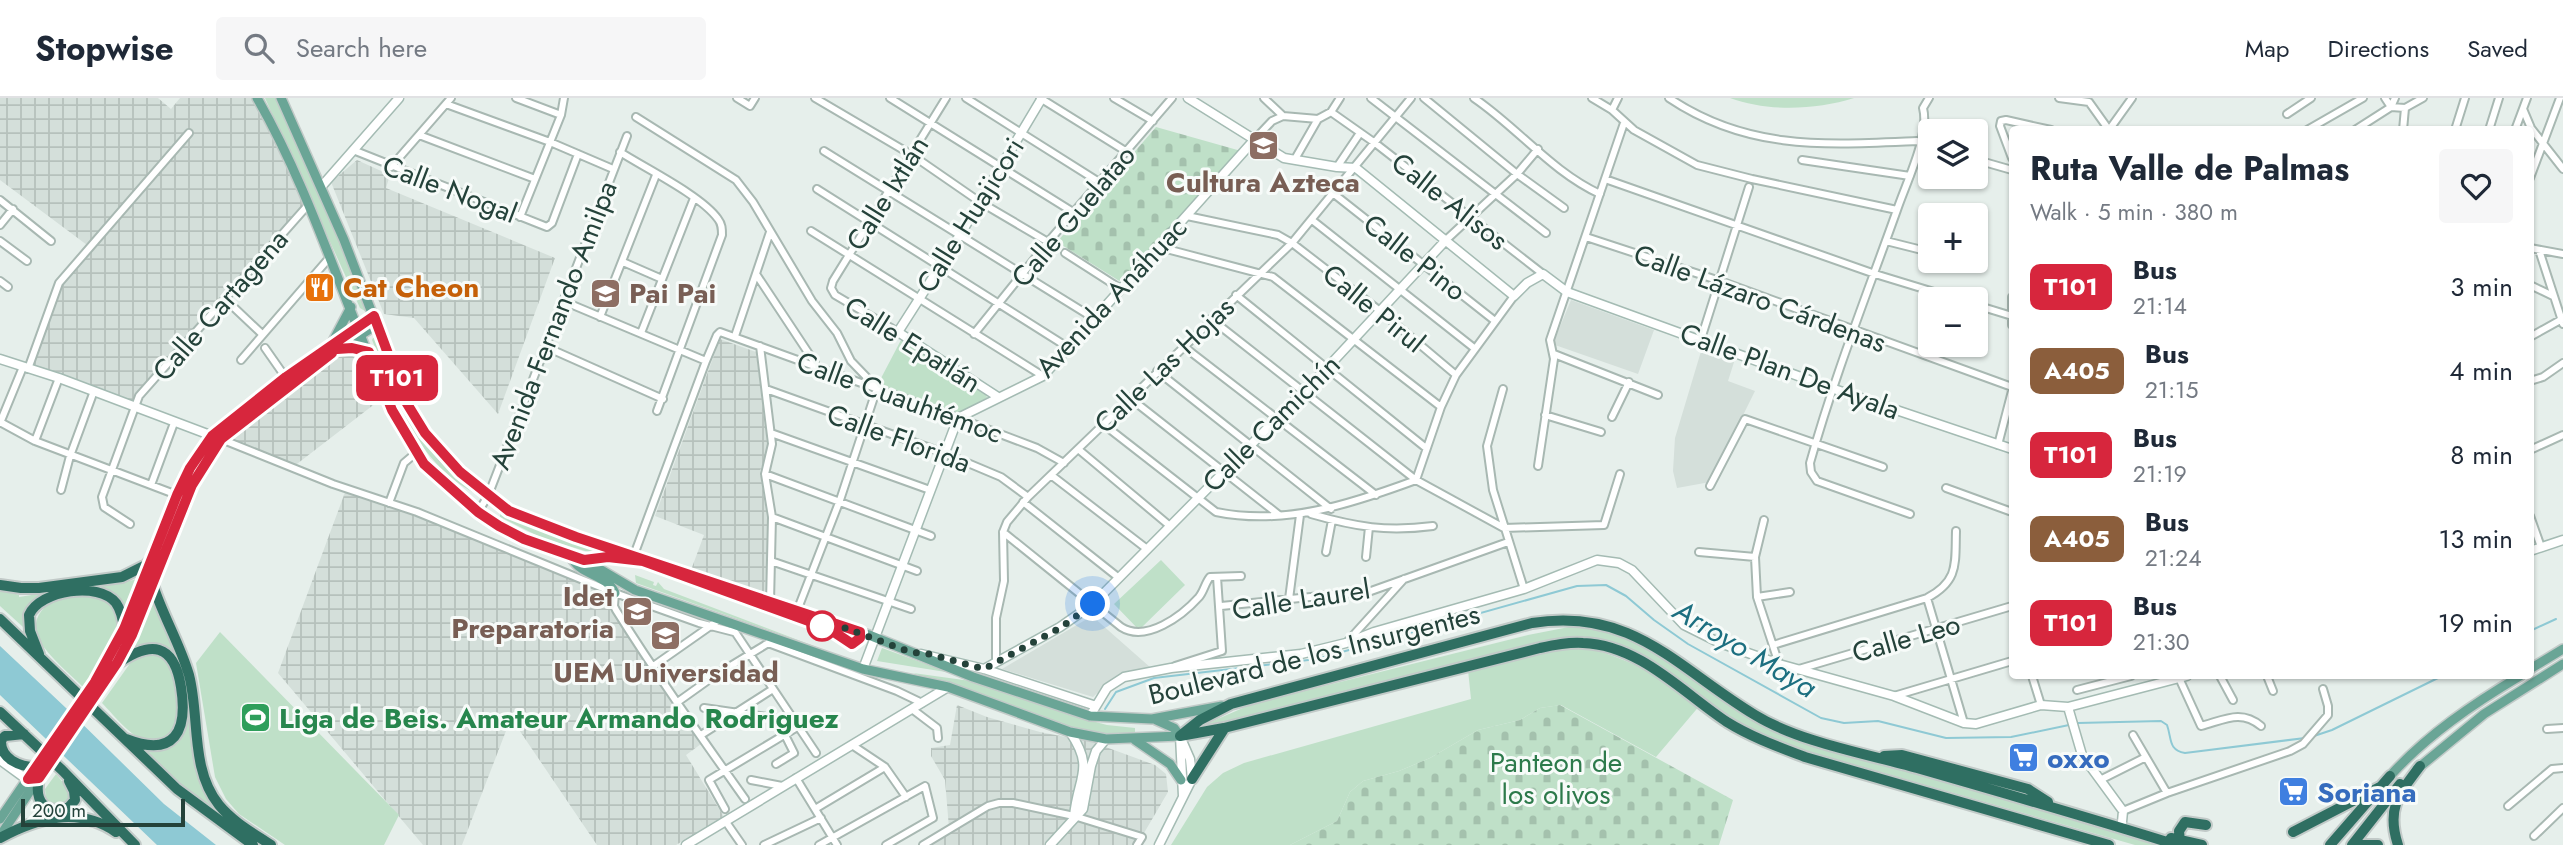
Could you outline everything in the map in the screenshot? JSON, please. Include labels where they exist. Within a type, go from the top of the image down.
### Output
[{"type":"highway","points":[[0,584],[21,588],[39,587],[121,577],[146,565],[155,556]]},
{"type":"highway","points":[[153,584],[188,670],[206,783],[219,805],[239,824],[271,845]]},
{"type":"highway","points":[[40,657],[30,631],[29,615],[38,603],[54,595],[94,591],[103,594],[117,604],[124,629]]},
{"type":"highway","points":[[0,619],[177,789],[253,845]]},
{"type":"highway","name":"Boulevard de los Insurgentes","points":[[1231,704],[1532,623],[1575,619],[1608,625],[1633,635],[1757,716],[1800,735],[1872,756],[1902,755],[2028,789],[2057,807]]},
{"type":"highway","name":"Boulevard de los Insurgentes","points":[[1180,736],[1224,728],[1540,648],[1586,643],[1614,649],[1642,661],[1725,720],[1763,741],[1805,757],[2109,845]]},
{"type":"highway","points":[[117,663],[147,648],[166,652],[178,670],[184,717],[180,731],[171,740],[159,745],[140,745],[120,737]]},
{"type":"highway","points":[[1180,736],[1200,720],[1231,704]]},
{"type":"highway","points":[[0,712],[62,770],[135,845]]},
{"type":"highway","points":[[1186,779],[1224,728]]},
{"type":"highway","points":[[24,734],[5,736],[1,740],[1,748],[4,754],[20,766],[38,770],[36,792],[40,801],[49,809],[64,809],[72,804],[75,796],[71,783],[62,770]]},
{"type":"highway","points":[[2398,845],[2393,823],[2395,805],[2420,766]]},
{"type":"highway","points":[[2339,845],[2390,776]]},
{"type":"highway","points":[[2352,845],[2400,784]]},
{"type":"highway","points":[[2293,832],[2380,787]]},
{"type":"highway","points":[[2330,845],[2372,798]]},
{"type":"highway","points":[[2057,807],[2123,817],[2178,843]]},
{"type":"highway","points":[[2057,807],[2178,843],[2202,845]]},
{"type":"highway","points":[[0,837],[40,820],[75,817],[105,824],[135,845]]},
{"type":"highway","points":[[2178,843],[2179,831],[2185,822],[2206,825]]},
{"type":"highway","points":[[2057,830],[2098,845]]},
{"type":"highway","points":[[2362,845],[2378,845]]},
{"type":"main road","name":"Boulevard de los Insurgentes","points":[[257,98],[274,127],[308,205],[392,410],[424,464],[478,512],[524,539],[584,560],[635,590],[771,641],[863,669],[948,687],[1070,732],[1106,739],[1180,736]]},
{"type":"main road","name":"Boulevard de los Insurgentes","points":[[281,98],[376,320],[406,402],[444,458],[509,511],[529,521],[875,637],[973,677],[1090,716],[1152,719],[1231,704]]},
{"type":"main road","points":[[0,819],[117,663],[132,635],[192,485],[217,437],[334,347],[351,307]]},
{"type":"main road","points":[[98,686],[190,468],[217,437],[286,377],[376,320]]},
{"type":"main road","points":[[334,347],[369,352]]},
{"type":"main road","points":[[568,553],[578,566],[605,581],[613,587],[615,593]]},
{"type":"main road","points":[[2534,667],[2563,649]]},
{"type":"main road","points":[[2400,784],[2484,714],[2563,664]]},
{"type":"main road","points":[[2390,776],[2410,755],[2472,705],[2515,679]]},
{"type":"main road","points":[[1152,719],[1174,728],[1180,736]]},
{"type":"main road","points":[[1140,720],[1141,732],[1130,739],[1170,764],[1186,779]]},
{"type":"main road","points":[[0,837],[38,770]]},
{"type":"street","points":[[321,187],[399,98]]},
{"type":"street","points":[[516,98],[561,115]]},
{"type":"street","points":[[520,217],[561,115],[564,98]]},
{"type":"street","points":[[737,98],[750,106],[755,98]]},
{"type":"street","points":[[816,98],[912,155],[980,202],[1048,242]]},
{"type":"street","points":[[890,98],[1073,212]]},
{"type":"street","name":"Calle Ixtlán","points":[[831,288],[946,98]]},
{"type":"street","points":[[966,98],[1099,182]]},
{"type":"street","points":[[1041,98],[1126,152]]},
{"type":"street","name":"Calle Huajicori","points":[[898,332],[960,235],[1041,98]]},
{"type":"street","points":[[1114,98],[1153,121]]},
{"type":"street","name":"Calle Guelatao","points":[[974,334],[1073,212],[1172,98]]},
{"type":"street","points":[[1188,98],[1284,158],[1356,168],[1514,296]]},
{"type":"street","points":[[1264,98],[1283,116]]},
{"type":"street","points":[[1295,159],[1318,119],[1331,112],[1340,98]]},
{"type":"street","points":[[1371,98],[1546,233]]},
{"type":"street","name":"Calle Las Hojas","points":[[1003,532],[1007,522],[1025,499],[1292,243],[1411,98]]},
{"type":"street","points":[[1424,98],[1517,174],[1564,208]]},
{"type":"street","points":[[1475,98],[1577,183],[1600,194]]},
{"type":"street","points":[[1592,98],[1612,110],[1634,130],[1697,164],[1752,179],[1897,209]]},
{"type":"street","points":[[1612,110],[1618,98]]},
{"type":"street","points":[[1670,98],[1716,125],[1749,135],[1814,144],[1918,142]]},
{"type":"street","points":[[1926,119],[1923,108],[1928,98]]},
{"type":"street","points":[[2059,98],[2089,102],[2106,126]]},
{"type":"street","points":[[2112,126],[2132,98]]},
{"type":"street","points":[[2287,114],[2311,98]]},
{"type":"street","points":[[2314,126],[2363,98]]},
{"type":"street","points":[[2385,98],[2391,107]]},
{"type":"street","points":[[2361,126],[2391,107],[2395,98]]},
{"type":"street","points":[[2391,107],[2405,108],[2423,98]]},
{"type":"street","points":[[2456,126],[2465,98]]},
{"type":"street","points":[[2489,126],[2499,98]]},
{"type":"street","points":[[2517,126],[2527,98]]},
{"type":"street","points":[[2534,168],[2560,98]]},
{"type":"street","points":[[391,167],[449,101],[612,169]]},
{"type":"street","points":[[2403,126],[2405,108]]},
{"type":"street","points":[[2523,109],[2529,126]]},
{"type":"street","name":"Calle Alisos","points":[[1331,112],[1376,143],[1567,292]]},
{"type":"street","points":[[1255,139],[1272,121],[1283,116],[1318,119]]},
{"type":"street","points":[[636,117],[736,180],[753,202],[851,361],[877,388],[866,425],[797,611]]},
{"type":"street","points":[[2009,150],[2000,126],[2001,121],[2033,126]]},
{"type":"street","points":[[1538,466],[1554,355],[1550,340],[1624,123]]},
{"type":"street","points":[[1619,140],[1634,130]]},
{"type":"street","points":[[1337,167],[1360,132]]},
{"type":"street","points":[[177,495],[34,441],[0,423],[59,283],[189,133]]},
{"type":"street","points":[[2534,133],[2563,169]]},
{"type":"street","points":[[419,135],[535,179]]},
{"type":"street","name":"Avenida Fernando Amilpa","points":[[478,512],[488,496],[626,136]]},
{"type":"street","name":"Avenida Anáhuac","points":[[958,418],[1043,376],[1255,139]]},
{"type":"street","name":"Calle Camichín","points":[[984,669],[1060,628],[1093,604],[1327,368],[1446,240],[1517,174],[1538,149]]},
{"type":"street","name":"Calle Nogal","points":[[353,150],[547,227],[552,223],[578,155]]},
{"type":"street","points":[[1910,514],[1817,481],[1811,472],[1811,463],[1833,389],[1918,150]]},
{"type":"street","points":[[824,151],[1095,319]]},
{"type":"street","points":[[620,152],[694,198],[717,217],[722,225],[722,235],[657,411]]},
{"type":"street","points":[[1802,160],[1910,176]]},
{"type":"street","points":[[1988,163],[2009,169]]},
{"type":"street","points":[[600,317],[656,174]]},
{"type":"street","points":[[1605,179],[1918,287]]},
{"type":"street","points":[[1701,340],[1749,187]]},
{"type":"street","points":[[817,189],[1069,348]]},
{"type":"street","name":"Calle Pino","points":[[1334,194],[1495,321]]},
{"type":"street","points":[[641,333],[694,198]]},
{"type":"street","points":[[0,200],[51,242]]},
{"type":"street","name":"Calle Cartagena","points":[[130,524],[104,507],[102,502],[139,396],[308,205]]},
{"type":"street","points":[[0,225],[13,209]]},
{"type":"street","name":"Calle Pirul","points":[[1186,216],[1278,235],[1292,243],[1381,311],[1456,375]]},
{"type":"street","points":[[1312,220],[1474,348]]},
{"type":"street","points":[[634,555],[717,334],[722,332],[735,336],[770,231]]},
{"type":"street","points":[[811,231],[1043,376]]},
{"type":"street","name":"Calle Lázaro Cárdenas","points":[[1586,237],[1720,281],[2009,388]]},
{"type":"street","points":[[0,241],[27,261]]},
{"type":"street","points":[[1886,241],[1918,249]]},
{"type":"street","points":[[2534,249],[2561,254],[2563,244]]},
{"type":"street","points":[[1159,247],[1273,277],[1441,407]]},
{"type":"street","points":[[2534,335],[2562,321],[2539,250]]},
{"type":"street","points":[[1065,253],[1121,289]]},
{"type":"street","points":[[286,377],[261,345],[262,334],[330,257]]},
{"type":"street","points":[[623,262],[662,279]]},
{"type":"street","points":[[756,274],[816,365]]},
{"type":"street","points":[[1416,480],[1441,407],[1456,375],[1514,296],[1527,283],[1543,274]]},
{"type":"street","points":[[0,281],[8,287]]},
{"type":"street","points":[[2534,287],[2553,296]]},
{"type":"street","name":"Calle Epatlán","points":[[831,288],[835,295],[998,397]]},
{"type":"street","name":"Calle Plan De Ayala","points":[[1567,292],[1833,389],[2009,448]]},
{"type":"street","points":[[1236,295],[1426,447]]},
{"type":"street","points":[[225,299],[262,334]]},
{"type":"street","points":[[563,301],[706,361]]},
{"type":"street","points":[[1988,309],[2009,315]]},
{"type":"street","points":[[1211,319],[1416,480],[1504,528],[1604,525],[1620,474]]},
{"type":"street","name":"Calle Cuauhtémoc","points":[[735,336],[1037,448],[1064,463]]},
{"type":"street","points":[[240,360],[261,345]]},
{"type":"street","points":[[546,346],[663,398]]},
{"type":"street","points":[[760,346],[772,444],[765,474],[772,517],[770,602]]},
{"type":"street","points":[[1183,346],[1376,495]]},
{"type":"street","points":[[1554,355],[1658,394]]},
{"type":"street","points":[[0,359],[217,437],[615,593],[710,626],[733,628],[816,753]]},
{"type":"street","points":[[2534,380],[2563,363]]},
{"type":"street","points":[[1157,372],[1331,509]]},
{"type":"street","points":[[34,441],[59,378]]},
{"type":"street","points":[[1612,417],[1629,382]]},
{"type":"street","name":"Calle Florida","points":[[766,389],[944,453],[1001,477],[1025,499]]},
{"type":"street","points":[[1503,390],[1487,446],[1493,490],[1524,589]]},
{"type":"street","points":[[61,490],[94,391]]},
{"type":"street","points":[[1130,398],[1279,515]]},
{"type":"street","points":[[1998,445],[2009,401]]},
{"type":"street","points":[[1545,415],[1601,432]]},
{"type":"street","points":[[863,669],[958,418]]},
{"type":"street","points":[[1710,486],[1745,419],[1883,467]]},
{"type":"street","points":[[151,485],[174,423]]},
{"type":"street","points":[[1103,424],[1216,512],[1230,515],[1309,514],[1376,495],[1416,480]]},
{"type":"street","points":[[771,433],[929,490]]},
{"type":"street","points":[[2534,448],[2563,435]]},
{"type":"street","points":[[1078,449],[1170,526]]},
{"type":"street","points":[[388,503],[404,463],[417,452]]},
{"type":"street","points":[[765,474],[931,536]]},
{"type":"street","points":[[1051,475],[1147,550]]},
{"type":"street","points":[[1946,488],[2009,511]]},
{"type":"street","points":[[1025,499],[1119,578]]},
{"type":"street","points":[[1289,599],[1300,514]]},
{"type":"street","points":[[1309,514],[1369,527],[1399,530],[1433,526]]},
{"type":"street","points":[[772,517],[917,571]]},
{"type":"street","points":[[1326,552],[1332,520]]},
{"type":"street","points":[[1764,520],[1755,557],[1757,597],[1779,664]]},
{"type":"street","points":[[1366,557],[1369,527]]},
{"type":"street","points":[[2534,527],[2541,547]]},
{"type":"street","points":[[1773,645],[1927,598],[1940,591],[1950,581],[1955,566],[1956,531]]},
{"type":"street","points":[[1003,532],[1125,629],[1138,633],[1164,625],[1200,596],[1208,579],[1241,576]]},
{"type":"street","points":[[996,662],[996,618],[1004,581],[1003,532]]},
{"type":"street","name":"Calle Laurel","points":[[1171,668],[1222,651],[1221,606],[1371,591],[1508,541]]},
{"type":"street","points":[[2534,550],[2563,541]]},
{"type":"street","points":[[1699,552],[1755,557]]},
{"type":"street","points":[[771,561],[911,609]]},
{"type":"street","points":[[1090,716],[1107,688],[1124,677],[1171,668],[1301,654],[1524,589],[1591,562],[1608,561],[1632,570],[1684,625],[1720,643],[1779,664],[1894,696],[1964,723],[1976,724],[2041,705],[2069,711],[2175,679]]},
{"type":"street","points":[[1217,577],[1221,606]]},
{"type":"street","points":[[1346,643],[1406,578]]},
{"type":"street","points":[[1757,597],[1790,592]]},
{"type":"street","points":[[615,593],[614,606],[652,667],[745,799]]},
{"type":"street","points":[[1927,598],[1964,723]]},
{"type":"street","name":"Calle Leo","points":[[1799,669],[2009,608]]},
{"type":"street","points":[[652,667],[719,620]]},
{"type":"street","points":[[678,701],[748,653],[771,641],[922,703]]},
{"type":"street","points":[[910,652],[929,654],[984,669],[1096,706]]},
{"type":"street","points":[[1894,696],[2009,661]]},
{"type":"street","points":[[681,673],[714,676]]},
{"type":"street","points":[[2033,679],[2041,705]]},
{"type":"street","points":[[2077,690],[2120,679]]},
{"type":"street","points":[[2155,684],[2161,679]]},
{"type":"street","points":[[2184,679],[2201,726],[2239,716],[2250,717],[2261,726]]},
{"type":"street","points":[[2221,679],[2232,701]]},
{"type":"street","points":[[2268,679],[2273,691]]},
{"type":"street","points":[[686,845],[948,687]]},
{"type":"street","points":[[701,735],[773,689]]},
{"type":"street","points":[[2069,711],[2082,755],[2102,779],[2123,817],[2167,793],[2290,751],[2302,744],[2328,715],[2323,689]]},
{"type":"street","points":[[704,709],[774,718]]},
{"type":"street","points":[[912,709],[937,728],[938,738]]},
{"type":"street","points":[[725,809],[709,783],[711,779],[799,726]]},
{"type":"street","points":[[2547,729],[2563,728]]},
{"type":"street","points":[[1070,732],[1083,752],[1085,762],[1074,816]]},
{"type":"street","points":[[776,764],[794,753],[785,735]]},
{"type":"street","points":[[2133,735],[2167,793]]},
{"type":"street","points":[[1159,845],[1183,796],[1190,759],[1180,736]]},
{"type":"street","points":[[1050,845],[1083,809],[1091,766],[1096,751],[1106,739]]},
{"type":"street","points":[[852,745],[886,767],[906,796]]},
{"type":"street","points":[[2102,779],[2146,757]]},
{"type":"street","points":[[0,760],[14,772],[38,770]]},
{"type":"street","points":[[815,809],[886,767]]},
{"type":"street","points":[[2508,806],[2552,769],[2563,768]]},
{"type":"street","points":[[796,778],[837,845]]},
{"type":"street","points":[[751,780],[782,786]]},
{"type":"street","points":[[819,845],[925,786],[933,818],[887,845]]},
{"type":"street","points":[[923,845],[988,806],[999,803],[1013,803],[1074,816],[1142,837],[1138,845]]},
{"type":"street","points":[[2534,836],[2563,808]]},
{"type":"street","points":[[0,813],[0,819]]},
{"type":"street","points":[[764,845],[821,818]]},
{"type":"street","points":[[726,822],[741,845]]},
{"type":"shaded area","points":[[0,98],[158,98],[171,109],[180,98],[258,98],[305,202],[192,333],[135,404],[27,365],[59,283],[87,245],[0,180]]},
{"type":"shaded area","points":[[357,160],[390,175],[386,188],[555,258],[498,414],[414,318],[384,314],[331,182]]},
{"type":"shaded area","points":[[1571,300],[1654,330],[1638,374],[1555,345],[1554,341]]},
{"type":"shaded area","points":[[720,339],[756,352],[768,450],[760,471],[768,524],[765,594],[691,570],[704,535],[655,516]]},
{"type":"shaded area","points":[[1702,348],[1735,359],[1728,381],[1755,391],[1710,482],[1677,488],[1673,471],[1675,438]]},
{"type":"shaded area","points":[[363,350],[385,396],[293,467],[221,440],[339,351]]},
{"type":"shaded area","points":[[347,487],[578,578],[602,592],[701,744],[686,755],[724,817],[676,845],[597,845],[511,718],[462,845],[423,845],[278,673]]},
{"type":"shaded area","points":[[1092,616],[1151,668],[1115,677],[1093,697],[1002,669]]},
{"type":"shaded area","points":[[957,705],[987,717],[1040,732],[1092,742],[1155,765],[1166,774],[1168,792],[1137,845],[922,845],[949,828],[945,780],[931,756],[931,748],[950,745]]},
{"type":"green space","points":[[265,98],[277,98],[368,308],[365,311],[360,308]]},
{"type":"green space","points":[[1730,98],[1854,98],[1824,105],[1792,108],[1760,106]]},
{"type":"green space","points":[[1156,127],[1241,151],[1121,282],[1057,242]]},
{"type":"green space","points":[[373,338],[376,338],[401,400],[461,478],[481,496],[459,484],[425,450],[401,408]]},
{"type":"green space","points":[[901,340],[986,394],[987,398],[956,414],[882,387],[879,382]]},
{"type":"green space","points":[[500,513],[616,557],[605,557],[542,538],[500,517]]},
{"type":"green space","points":[[1161,560],[1185,585],[1139,630],[1114,604]]},
{"type":"green space","points":[[635,575],[654,582],[653,585],[656,586],[658,582],[664,589],[827,651],[636,583]]},
{"type":"green space","points":[[142,577],[127,618],[111,594],[70,593],[43,597],[33,603],[26,613],[23,627],[0,606],[0,589],[19,597],[69,588],[115,584]]},
{"type":"green space","points":[[95,596],[110,605],[117,615],[119,627],[109,652],[85,689],[44,647],[37,635],[36,624],[41,611],[54,602]]},
{"type":"green space","points":[[155,597],[185,666],[203,782],[262,845],[192,795],[145,751],[159,751],[178,743],[187,727],[188,716],[184,676],[175,656],[163,649],[133,649]]},
{"type":"green space","points":[[1569,627],[1607,630],[1632,639],[1671,663],[1728,705],[1768,727],[2159,845],[2135,845],[1783,744],[1728,718],[1640,655],[1589,639],[1201,730],[1199,727],[1252,704]]},
{"type":"green space","name":"Liga de Beis. Amateur Armando Rodriguez","points":[[220,632],[399,815],[384,845],[285,845],[239,814],[226,799],[215,777],[196,663]]},
{"type":"green space","points":[[1578,646],[1613,656],[1643,669],[1701,704],[1656,757],[1561,705],[1540,708],[1520,720],[1478,730],[1430,758],[1399,771],[1363,781],[1350,792],[1337,821],[1290,845],[1171,845],[1207,787],[1223,773],[1244,763],[1471,699],[1468,670]]},
{"type":"green space","points":[[882,648],[948,672],[952,673],[877,661]]},
{"type":"green space","points":[[145,653],[160,655],[171,663],[181,703],[177,729],[164,740],[155,742],[138,737],[102,703],[131,662]]},
{"type":"green space","points":[[913,673],[978,682],[1069,715],[1107,725],[1135,728],[1135,734],[1100,734],[1075,730]]},
{"type":"green space","name":"Panteon de los olivos","points":[[1560,705],[1733,800],[1719,845],[1290,845],[1337,821],[1350,792],[1363,781],[1399,771],[1430,758],[1478,730],[1520,720],[1540,708]]},
{"type":"green space","points":[[56,774],[70,791],[69,801],[60,805],[46,799],[45,789]]},
{"type":"water","points":[[0,646],[164,804],[216,845],[157,845],[0,695]]},
{"type":"waterway","name":"Arroyo Maya","points":[[1105,709],[1116,692],[1154,678],[1317,659],[1577,586],[1606,585],[1626,596],[1688,644],[1821,718],[1844,723],[1878,721],[1946,738],[2011,737],[2069,725]]},
{"type":"waterway","name":"Arroyo Maya","points":[[2534,629],[2556,619]]},
{"type":"waterway","name":"Arroyo Maya","points":[[2314,736],[2332,730],[2436,679]]},
{"type":"waterway","name":"Arroyo Maya","points":[[2078,723],[2161,721],[2167,725],[2173,747],[2185,753],[2305,738]]},
{"type":"bus line","name":"T101","points":[[332,353],[221,439],[192,485],[132,635],[117,663],[39,778],[28,779],[95,682],[124,629],[177,495],[190,468],[212,436],[286,377],[374,316],[406,402],[425,433],[444,458],[509,511],[529,521],[860,632],[860,638],[852,644],[828,628],[643,561],[608,557],[584,560],[524,539],[499,526],[478,512],[424,464],[392,410],[369,352],[363,349],[337,349]]},
{"type":"place","name":"Cultura Azteca","points":[[1263,145]]},
{"type":"place","name":"Cat Cheon","points":[[320,287]]},
{"type":"place","name":"Pai Pai","points":[[606,293]]},
{"type":"place","name":"Idet Preparatoria","points":[[637,612]]},
{"type":"place","name":"UEM Universidad","points":[[666,635]]},
{"type":"place","name":"Liga de Beis. Amateur Armando Rodriguez","points":[[256,718]]},
{"type":"place","name":"oxxo","points":[[2024,758]]},
{"type":"place","name":"Soriana","points":[[2294,792]]},
{"type":"route","points":[[822,626],[818,618],[910,652],[929,654],[984,669],[1060,628],[1093,604]]}]
